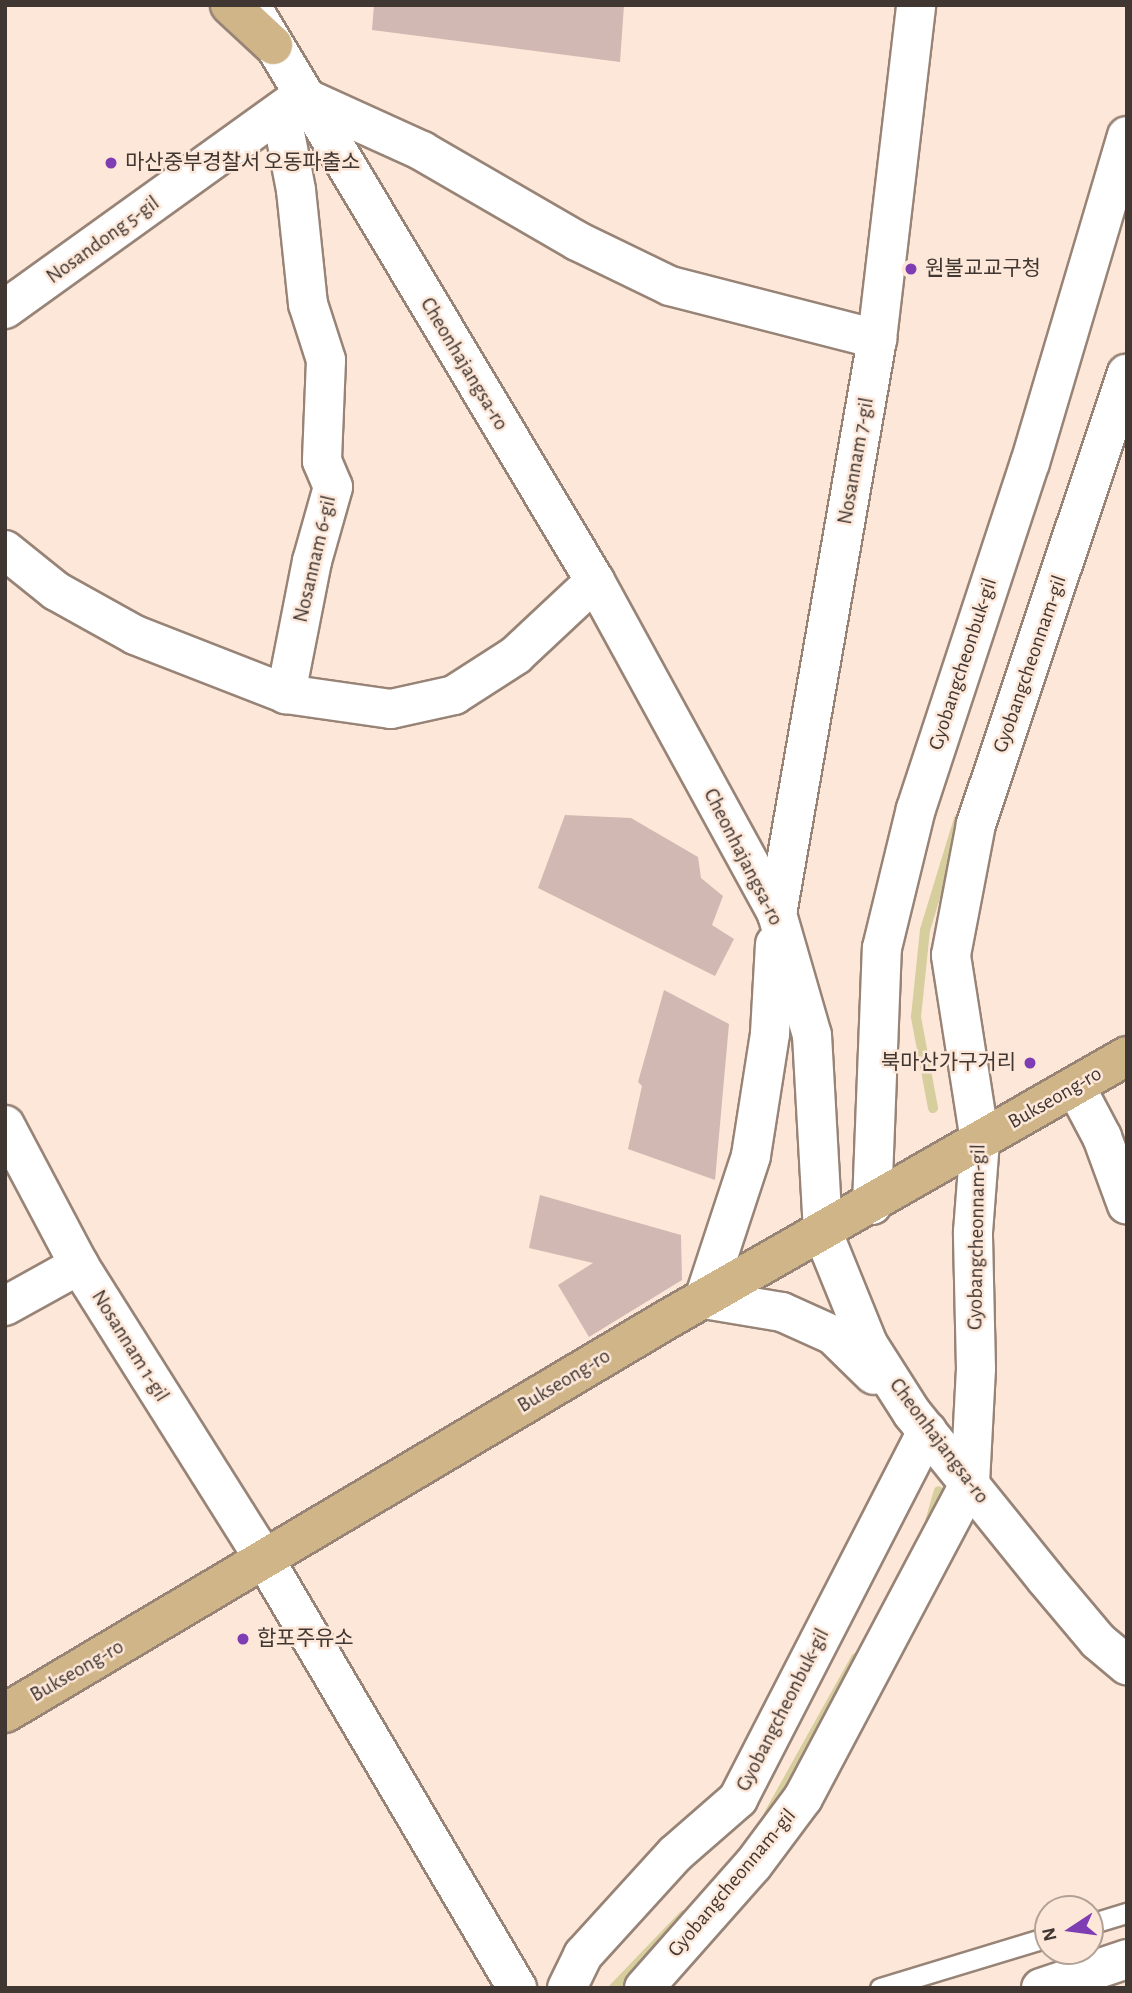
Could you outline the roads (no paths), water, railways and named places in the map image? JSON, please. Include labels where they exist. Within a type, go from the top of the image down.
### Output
[{"type":"main road","points":[[230,5],[273,45]]},
{"type":"main road","points":[[272,5],[273,45]]},
{"type":"main road","name":"Bukseong-ro","points":[[5,1713],[704,1299],[872,1205],[1127,1056]]},
{"type":"street","name":"Cheonhajangsa-ro","points":[[251,5],[273,45],[291,104],[594,581],[776,914],[812,1035],[823,1233],[868,1344],[920,1422],[1090,1630],[1127,1665]]},
{"type":"street","name":"Nosannam 7-gil","points":[[704,1299],[751,1156],[771,1034],[776,914],[877,339],[916,5]]},
{"type":"street","points":[[291,104],[422,151],[577,241],[670,286],[877,339]]},
{"type":"street","name":"Nosandong 5-gil","points":[[5,310],[291,104]]},
{"type":"street","name":"Nosannam 6-gil","points":[[286,694],[312,561],[333,487],[322,461],[326,360],[308,304],[296,190],[291,104]]},
{"type":"street","name":"Gyobangcheonbuk-gil","points":[[872,1205],[885,935],[916,808],[1030,463],[1127,136]]},
{"type":"street","name":"Gyobangcheonnam-gil","points":[[644,1988],[753,1865],[803,1798],[970,1483],[976,1369],[973,1232],[980,1141],[951,955],[971,850],[1127,374]]},
{"type":"street","points":[[5,550],[56,591],[135,635],[286,694],[390,709],[454,695],[516,654],[594,581]]},
{"type":"street","points":[[1075,1086],[1102,1137],[1127,1205]]},
{"type":"street","name":"Nosannam 1-gil","points":[[5,1125],[79,1265],[265,1560],[517,1988]]},
{"type":"street","points":[[5,1306],[79,1265]]},
{"type":"street","points":[[704,1299],[782,1312],[832,1335],[920,1422]]},
{"type":"street","name":"Gyobangcheonbuk-gil","points":[[567,1988],[592,1945],[675,1854],[738,1799],[920,1422]]},
{"type":"street","points":[[1041,1988],[1127,1959]]},
{"type":"lane","points":[[1104,1920],[1127,1913]]},
{"type":"lane","points":[[880,1988],[1034,1941]]},
{"type":"waterway","points":[[933,1108],[916,1017],[925,930],[959,819]]},
{"type":"waterway","points":[[930,1522],[939,1491]]},
{"type":"waterway","points":[[768,1816],[856,1658]]},
{"type":"waterway","points":[[614,1988],[684,1915]]},
{"type":"place","name":"마산중부경찰서 오동파출소","points":[[111,163]]},
{"type":"place","name":"원불교교구청","points":[[911,269]]},
{"type":"place","name":"북마산가구거리","points":[[1030,1063]]},
{"type":"place","name":"합포주유소","points":[[243,1639]]}]
